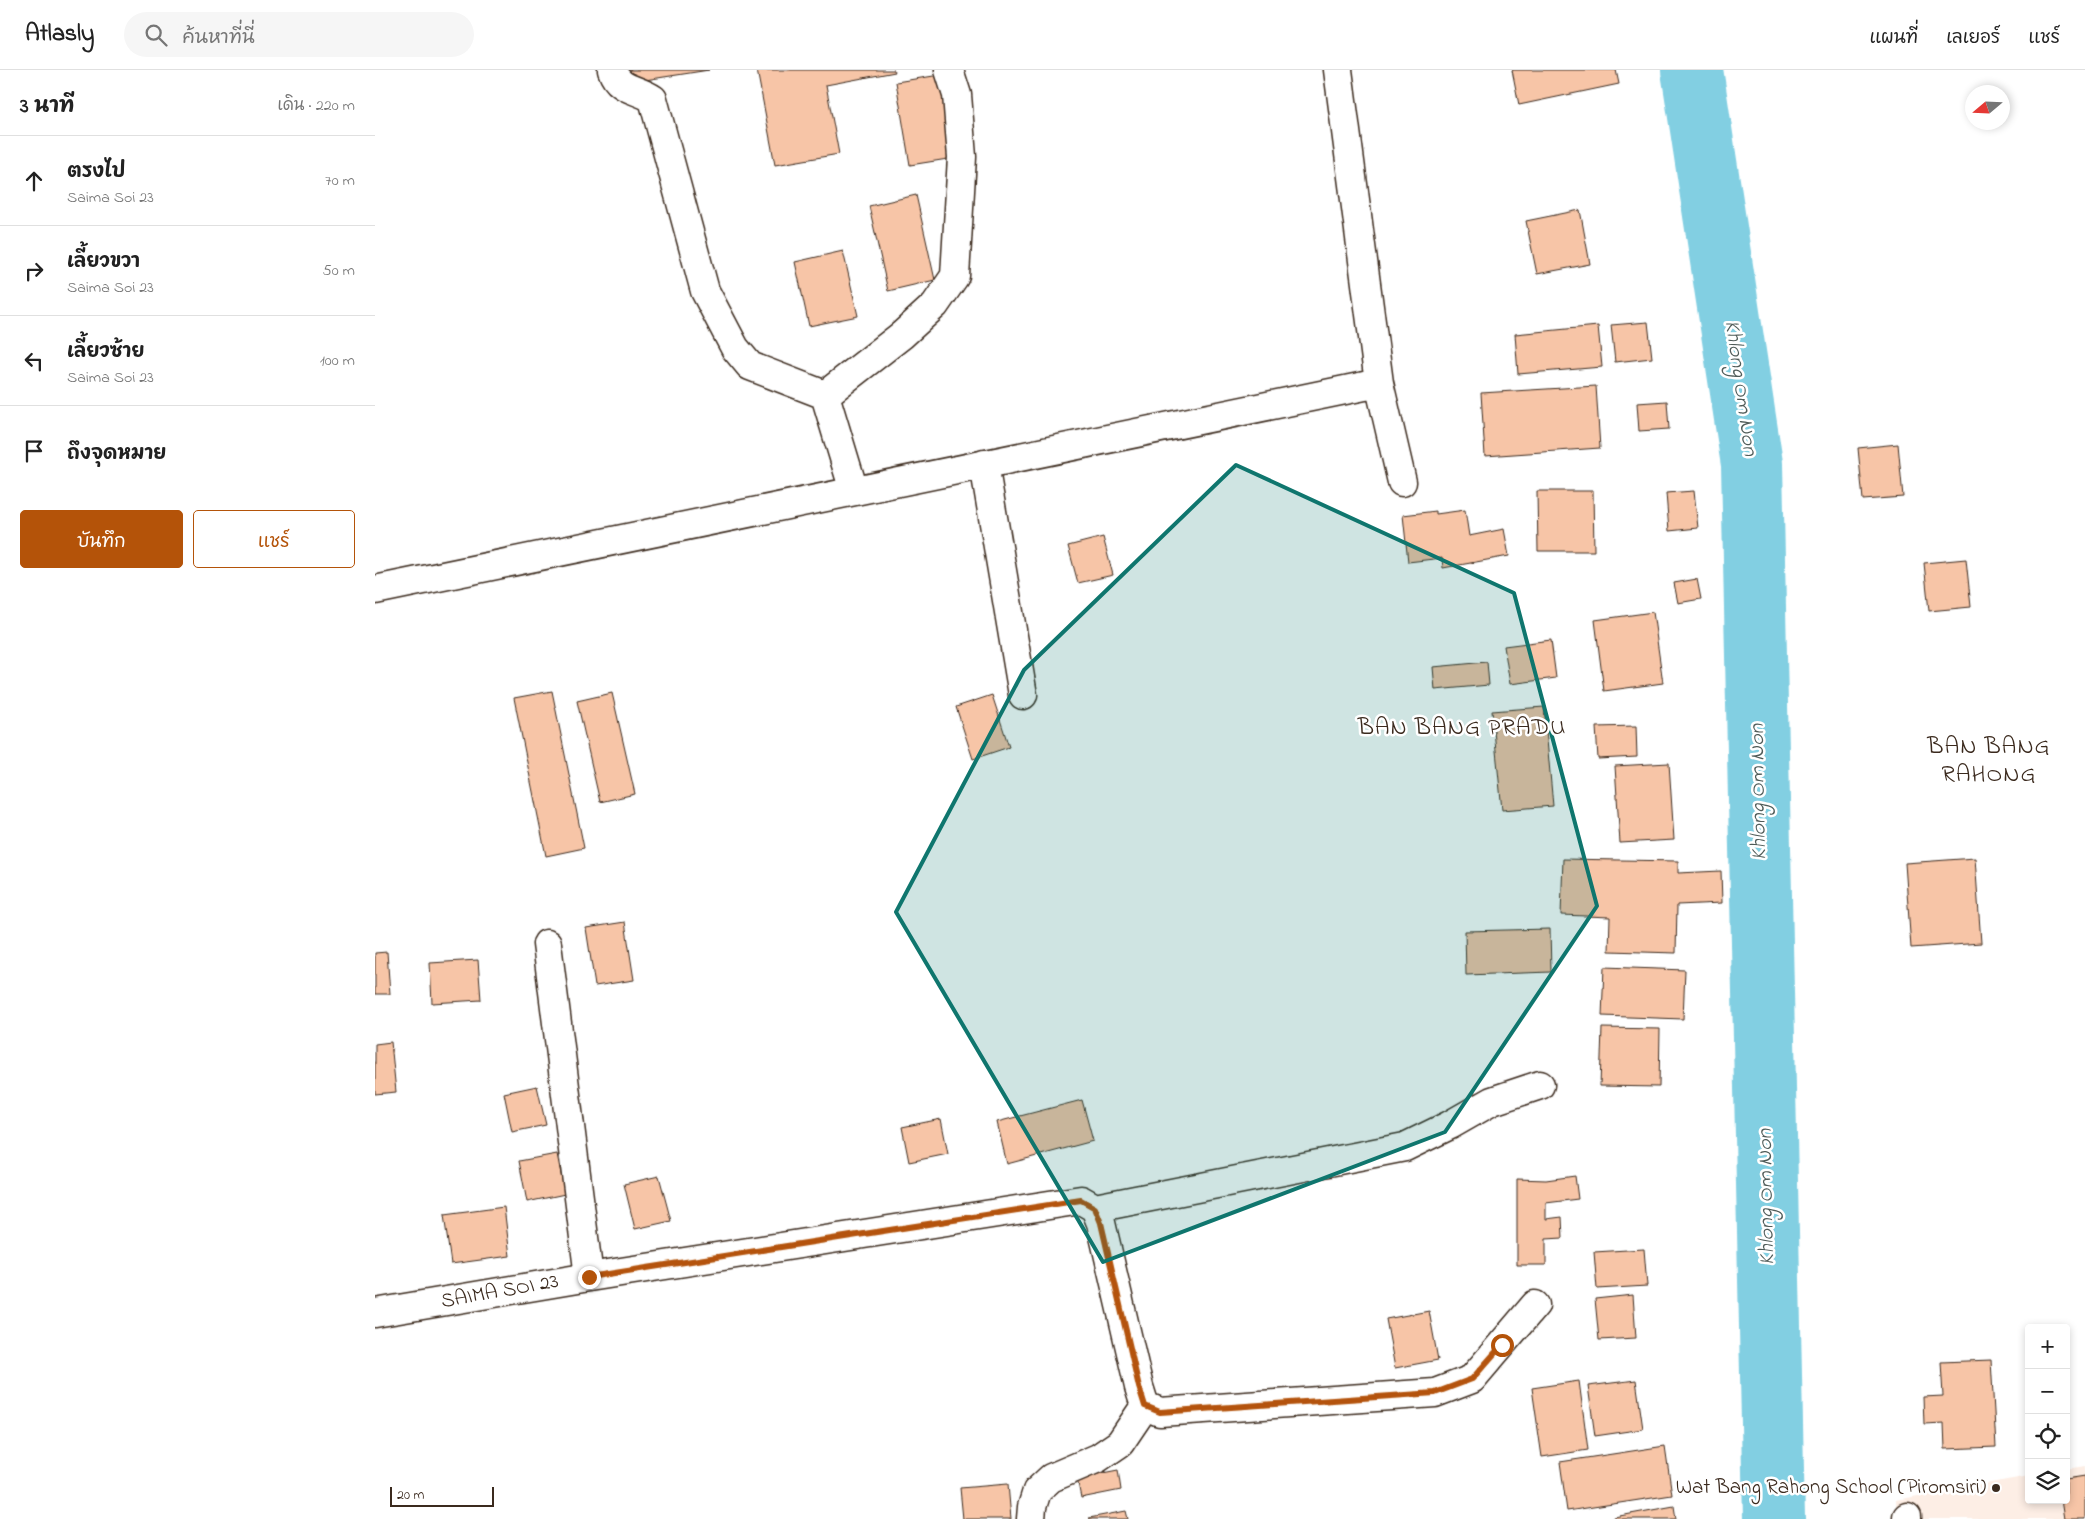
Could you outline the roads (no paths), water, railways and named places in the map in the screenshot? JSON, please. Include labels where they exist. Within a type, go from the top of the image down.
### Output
[{"type":"street","points":[[612,70],[615,79],[626,88],[645,93],[653,99],[705,290],[735,348],[750,366],[825,395]]},
{"type":"street","points":[[825,395],[902,335],[935,305],[955,276],[962,157],[957,95],[949,70]]},
{"type":"street","points":[[1337,70],[1379,383],[1401,482]]},
{"type":"street","points":[[375,590],[1379,383]]},
{"type":"street","points":[[825,395],[853,491]]},
{"type":"street","points":[[984,464],[1023,695]]},
{"type":"street","points":[[547,944],[589,1277]]},
{"type":"street","points":[[1145,1406],[1101,1223],[1095,1208],[1405,1147],[1450,1125],[1491,1101],[1540,1085]]},
{"type":"street","name":"SAIMA SOI 23","points":[[375,1313],[589,1277],[1081,1200],[1095,1208]]},
{"type":"street","points":[[1145,1406],[1160,1412],[1435,1393],[1472,1379],[1535,1304]]},
{"type":"street","points":[[1031,1519],[1032,1507],[1037,1492],[1051,1478],[1098,1458],[1120,1443],[1145,1406]]},
{"type":"waterway","name":"Khlong Om Non","points":[[1692,70],[1752,464],[1774,1519]]},
{"type":"place","name":"Wat Bang Rahong School (Piromsiri)","points":[[1996,1488]]},
{"type":"district","name":"BAN BANG PRADU","points":[[1462,728]]},
{"type":"district","name":"BAN BANG RAHONG","points":[[1989,761]]}]
